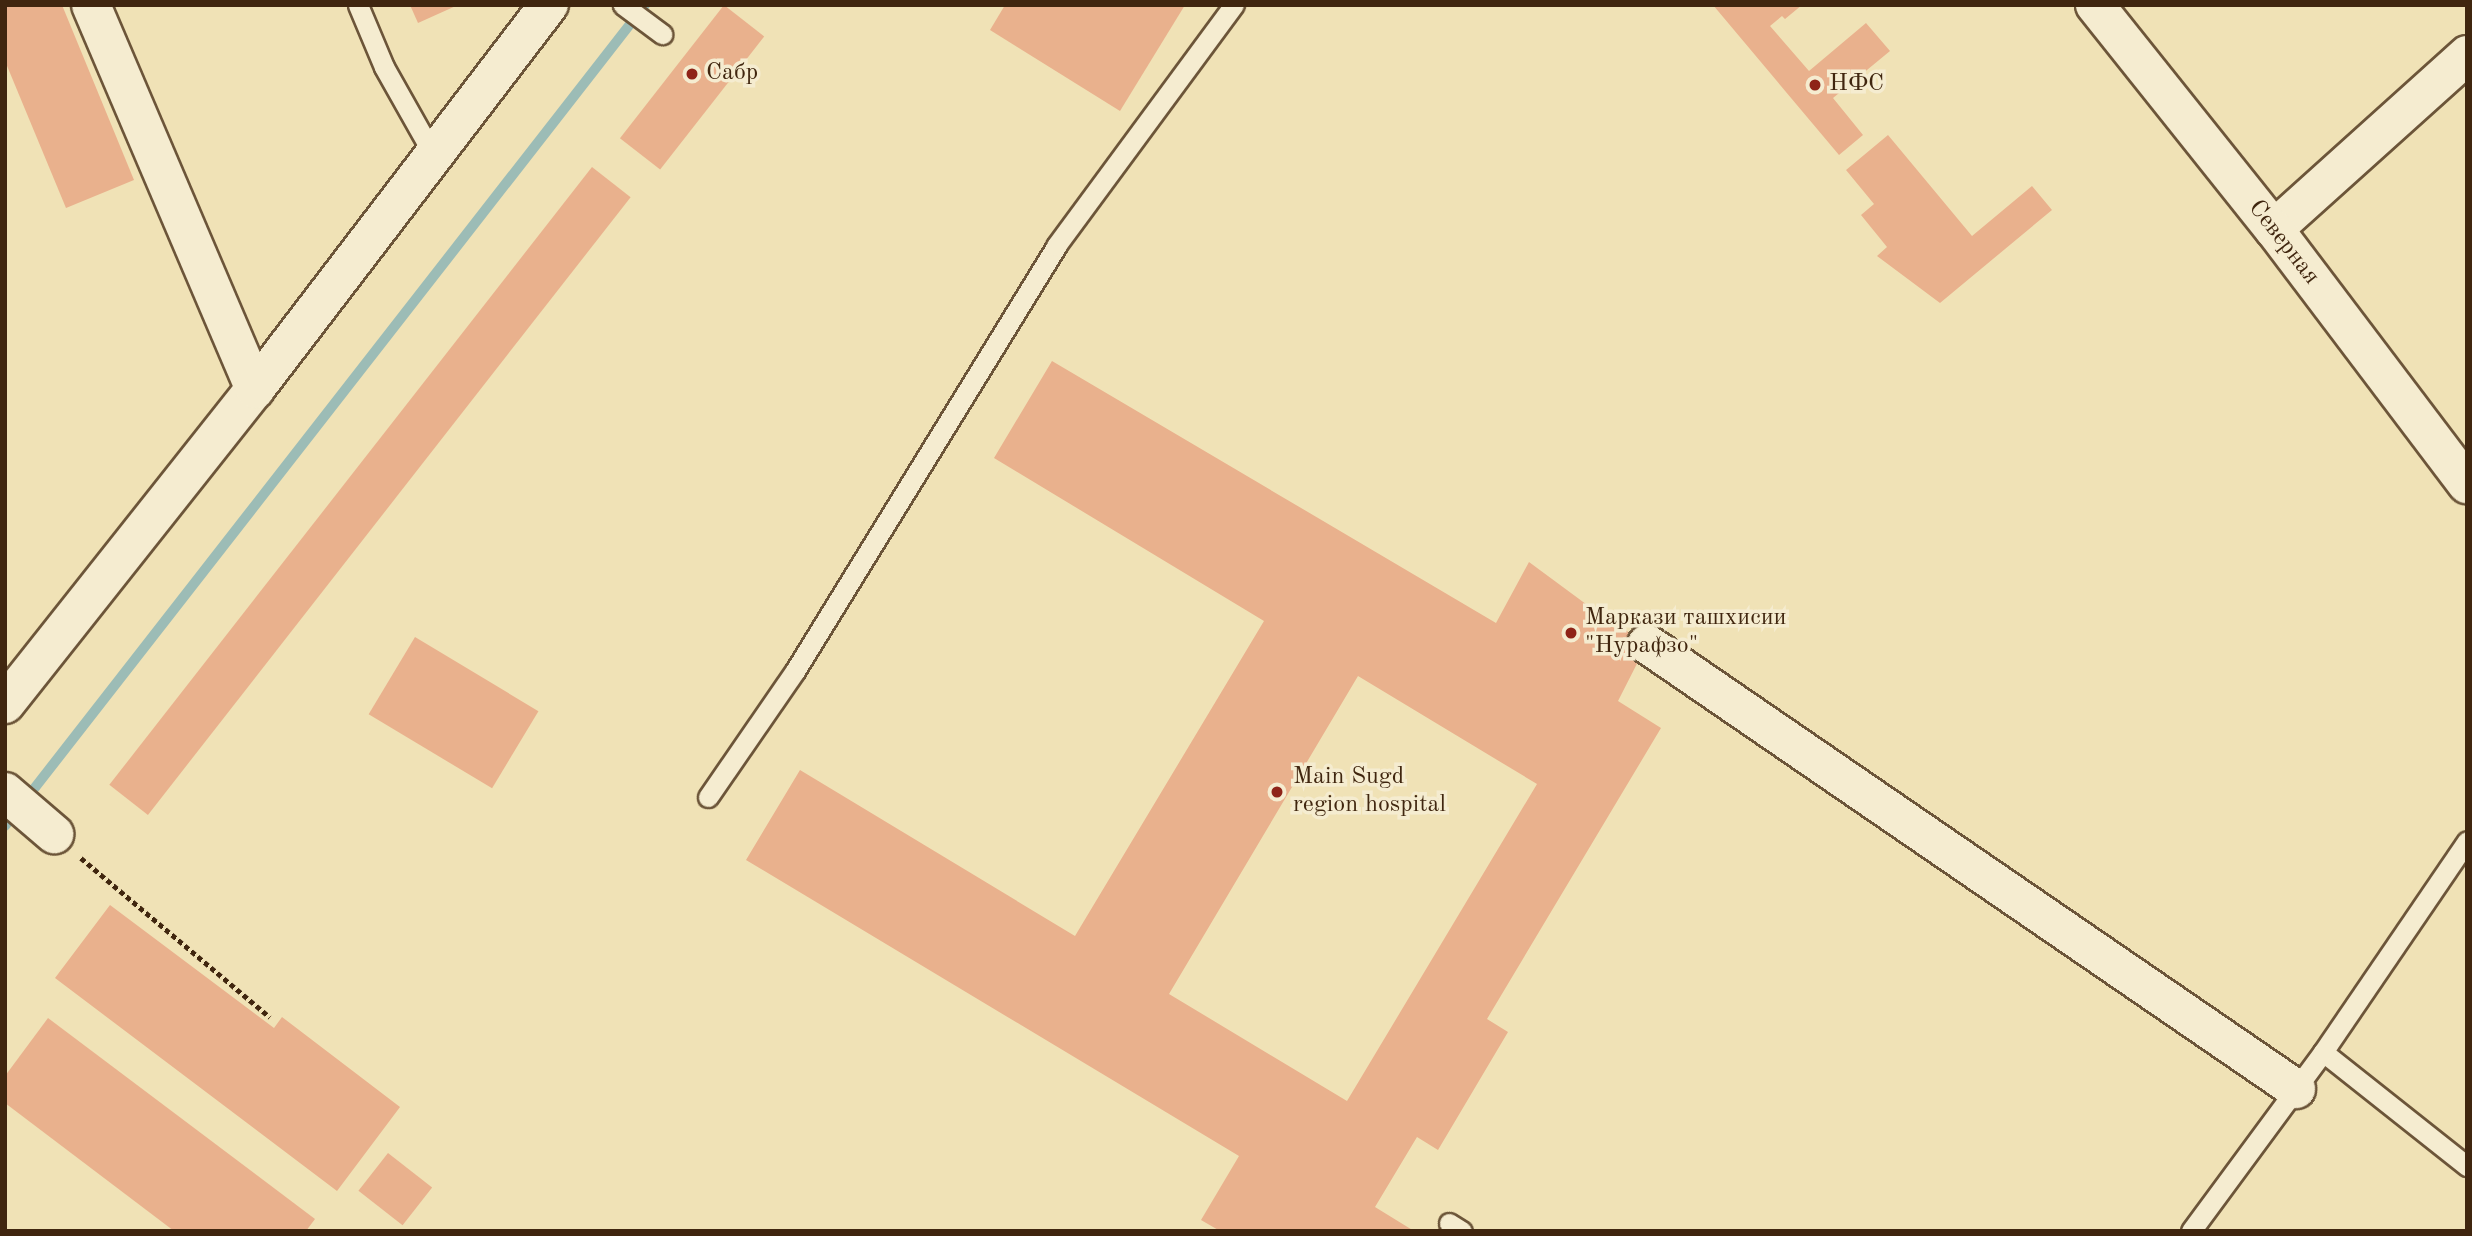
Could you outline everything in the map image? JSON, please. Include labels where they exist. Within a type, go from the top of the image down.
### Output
[{"type":"street","points":[[91,5],[255,388]]},
{"type":"street","points":[[5,704],[255,388],[549,5]]},
{"type":"street","name":"Северная","points":[[2095,5],[2274,229],[2466,480]]},
{"type":"street","points":[[2274,229],[2467,55]]},
{"type":"street","points":[[1647,644],[2296,1089]]},
{"type":"street","points":[[5,792],[54,834]]},
{"type":"lane","points":[[358,5],[384,67],[433,154]]},
{"type":"lane","points":[[623,5],[657,30]]},
{"type":"lane","points":[[708,797],[795,671],[1056,246],[1234,5]]},
{"type":"lane","points":[[2191,1231],[2323,1052],[2467,841]]},
{"type":"lane","points":[[2323,1052],[2467,1166]]},
{"type":"path","points":[[54,834],[270,1017]]},
{"type":"building","points":[[5,5],[62,5],[134,180],[66,208],[5,61]]},
{"type":"building","points":[[410,5],[458,5],[418,23]]},
{"type":"building","points":[[724,5],[764,36],[660,170],[620,138]]},
{"type":"building","points":[[1005,5],[1185,5],[1120,111],[990,30]]},
{"type":"building","name":"НФС","points":[[1713,5],[1802,5],[1785,19],[1782,16],[1770,26],[1809,71],[1866,23],[1890,51],[1833,98],[1863,135],[1839,155]]},
{"type":"building","points":[[1888,135],[1972,236],[2032,186],[2052,210],[1940,303],[1877,256],[1887,247],[1861,215],[1874,204],[1846,170]]},
{"type":"building","points":[[592,167],[631,197],[148,815],[109,785]]},
{"type":"building","points":[[1052,361],[1496,623],[1529,562],[1594,610],[1647,644],[1618,701],[1661,728],[1487,1019],[1508,1032],[1438,1150],[1417,1137],[1375,1207],[1414,1231],[1220,1231],[1201,1220],[1239,1156],[746,860],[800,770],[1075,936],[1264,621],[994,458]],"holes":[[[1358,676],[1537,784],[1347,1101],[1169,994]]]},
{"type":"building","points":[[415,637],[538,711],[492,788],[369,714]]},
{"type":"building","points":[[110,905],[274,1028],[282,1017],[400,1107],[337,1191],[55,978]]},
{"type":"building","points":[[48,1018],[315,1219],[306,1231],[174,1231],[5,1103],[5,1076]]},
{"type":"building","points":[[388,1153],[432,1187],[403,1225],[358,1191]]},
{"type":"waterway","points":[[5,826],[645,5]]},
{"type":"place","name":"Сабр","points":[[692,74]]},
{"type":"place","name":"НФС","points":[[1815,85]]},
{"type":"place","name":"Маркази ташхисии \"Нурафзо\"","points":[[1571,633]]},
{"type":"place","name":"Main Sugd region hospital","points":[[1277,792]]}]
